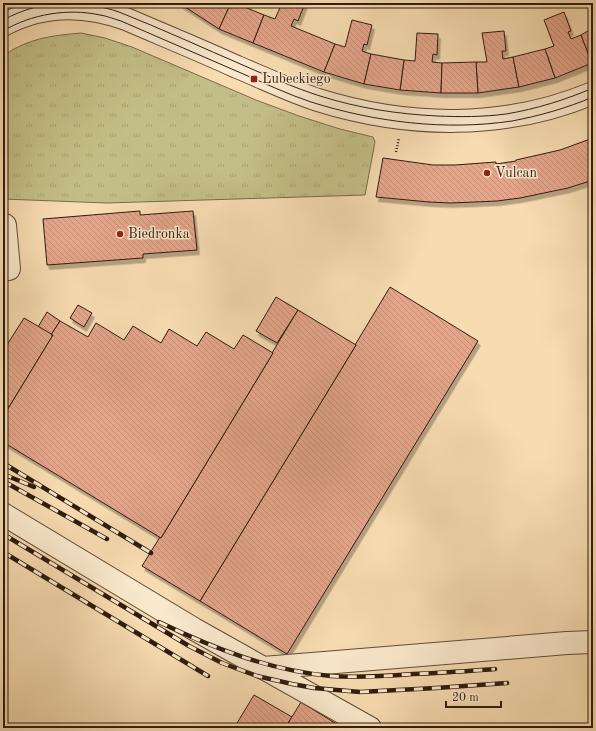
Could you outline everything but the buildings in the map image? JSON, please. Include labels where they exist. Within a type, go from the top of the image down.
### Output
[{"type":"street","points":[[3,25],[18,17],[54,8],[78,8],[102,12],[126,19],[274,83],[315,98],[362,111],[398,117],[459,121],[506,118],[544,110],[593,92]]},
{"type":"street","points":[[3,225],[5,225],[9,269],[3,270]]},
{"type":"street","points":[[3,514],[194,629],[370,728]]},
{"type":"street","points":[[263,668],[567,642],[593,642]]},
{"type":"path","points":[[396,152],[399,137]]},
{"type":"green space","points":[[81,33],[105,38],[132,47],[256,100],[299,116],[340,129],[373,137],[375,142],[365,195],[107,203],[3,199],[3,57],[14,49],[32,41]]},
{"type":"tram line","points":[[3,20],[33,8],[65,3]]},
{"type":"tram line","points":[[66,3],[106,8],[119,12],[301,89],[334,100],[378,110],[437,116],[497,115],[539,107],[593,88]]},
{"type":"tram line","points":[[3,31],[25,20],[50,14],[75,12],[103,15],[121,21],[293,96],[360,115],[410,123],[461,125],[512,121],[553,111],[593,97]]},
{"type":"railway","points":[[3,463],[151,553]]},
{"type":"railway","points":[[3,474],[34,487]]},
{"type":"railway","points":[[3,481],[107,539]]},
{"type":"railway","points":[[3,534],[189,646],[222,663],[257,676],[314,688],[360,692],[507,683]]},
{"type":"railway","points":[[3,552],[208,676]]},
{"type":"railway","points":[[159,622],[200,641],[243,657],[264,664],[309,673],[341,677],[362,677],[495,669]]},
{"type":"place","name":"Lubeckiego","points":[[254,79]]},
{"type":"place","name":"Vulcan","points":[[487,173]]},
{"type":"place","name":"Biedronka","points":[[120,234]]}]
